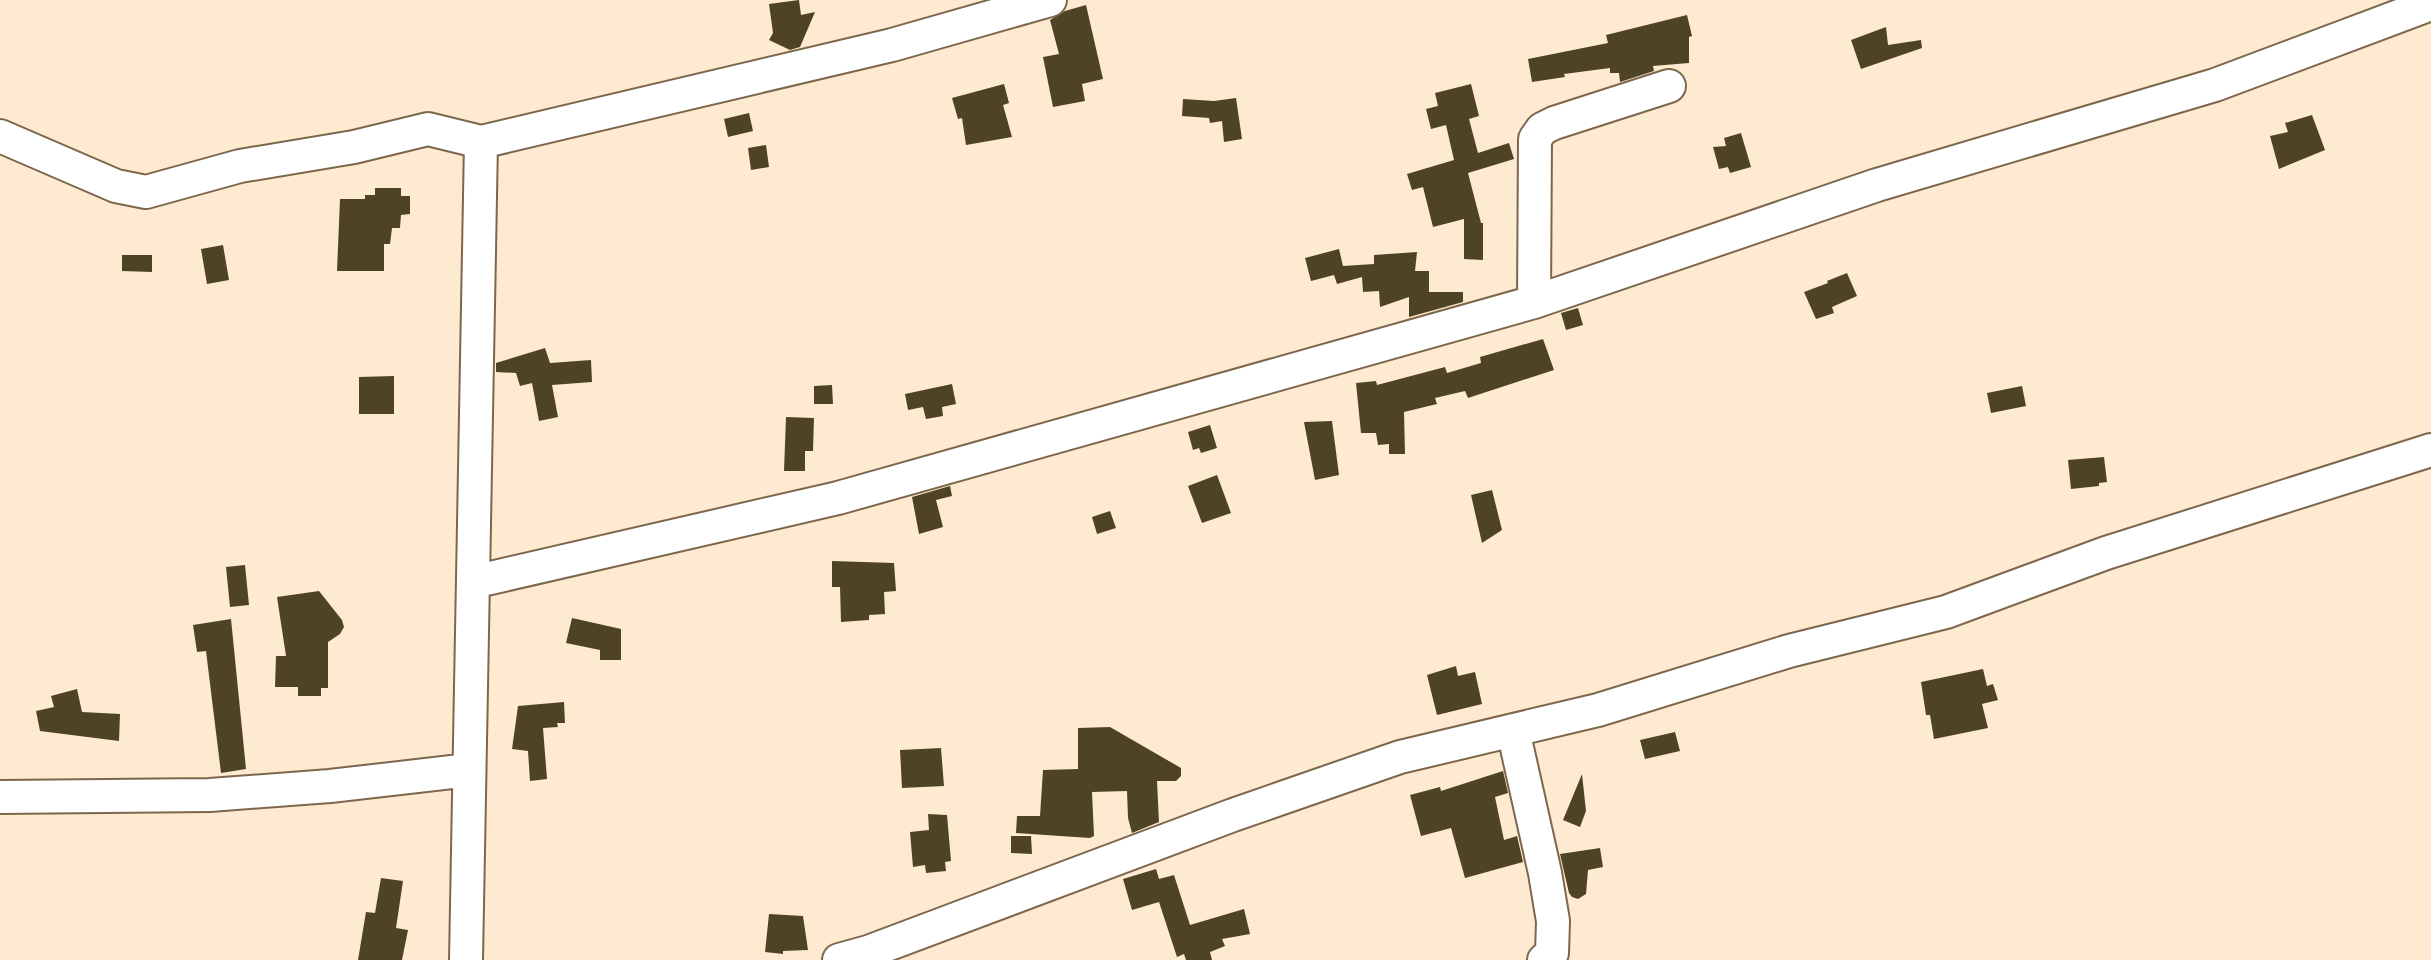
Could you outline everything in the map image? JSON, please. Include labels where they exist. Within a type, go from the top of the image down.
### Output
[{"type":"street","points":[[0,136],[116,186],[146,192],[240,166],[354,147],[428,129],[481,142],[892,45],[1050,0]]},
{"type":"street","points":[[473,582],[838,498],[1534,302],[1877,185],[2215,85],[2431,4]]},
{"type":"street","points":[[1534,302],[1535,139],[1542,129],[1554,123],[1669,86]]},
{"type":"street","points":[[466,960],[481,142]]},
{"type":"street","points":[[839,960],[910,937],[1233,815],[1400,757],[1598,710],[1789,651],[1946,612],[2106,553],[2431,450]]},
{"type":"street","points":[[1513,730],[1553,921],[1552,953],[1544,960]]},
{"type":"street","points":[[0,797],[210,795],[330,786],[469,770]]},
{"type":"building","points":[[799,0],[801,15],[815,12],[800,47],[790,50],[769,40],[773,33],[769,4]]},
{"type":"building","points":[[1086,5],[1103,79],[1082,84],[1085,101],[1053,107],[1043,57],[1059,54],[1050,20],[1065,11]]},
{"type":"building","points":[[1687,15],[1692,36],[1689,37],[1689,63],[1653,66],[1654,71],[1620,82],[1619,73],[1610,73],[1610,68],[1532,82],[1528,59],[1608,43],[1606,35]]},
{"type":"building","points":[[1886,27],[1888,45],[1921,40],[1922,48],[1861,69],[1851,40]]},
{"type":"building","points":[[1004,84],[1009,103],[1003,105],[1012,137],[966,145],[962,118],[958,119],[952,98]]},
{"type":"building","points":[[1471,84],[1479,116],[1469,119],[1478,153],[1509,143],[1514,159],[1468,173],[1483,223],[1483,260],[1464,259],[1464,219],[1433,227],[1423,187],[1412,190],[1407,174],[1454,160],[1446,125],[1431,129],[1426,109],[1438,106],[1435,93]]},
{"type":"building","points":[[1236,98],[1242,139],[1224,142],[1222,121],[1210,123],[1209,118],[1182,116],[1183,99],[1214,101]]},
{"type":"building","points":[[749,113],[753,131],[728,137],[724,119]]},
{"type":"building","points":[[2312,115],[2325,150],[2279,169],[2270,136],[2288,132],[2285,123]]},
{"type":"building","points":[[1741,133],[1751,167],[1730,173],[1728,167],[1719,169],[1713,147],[1726,146],[1724,138]]},
{"type":"building","points":[[766,145],[769,167],[751,170],[748,148]]},
{"type":"building","points":[[375,188],[401,188],[401,196],[410,196],[410,214],[401,215],[400,228],[392,228],[390,244],[384,244],[384,271],[337,271],[340,199],[365,199],[365,195],[375,195]]},
{"type":"building","points":[[223,245],[229,280],[207,284],[201,249]]},
{"type":"building","points":[[1339,249],[1343,266],[1374,264],[1374,255],[1417,252],[1415,271],[1429,271],[1429,292],[1463,292],[1463,302],[1409,317],[1409,297],[1380,307],[1379,291],[1363,292],[1362,277],[1337,284],[1334,275],[1311,281],[1305,258]]},
{"type":"building","points":[[122,255],[152,255],[152,272],[122,271]]},
{"type":"building","points":[[1847,273],[1857,296],[1832,307],[1834,313],[1816,319],[1804,292]]},
{"type":"building","points":[[1578,308],[1583,325],[1566,330],[1561,313]]},
{"type":"building","points":[[1543,339],[1554,370],[1468,398],[1465,391],[1435,398],[1437,404],[1404,412],[1405,454],[1389,454],[1389,444],[1378,445],[1376,433],[1361,433],[1356,383],[1376,381],[1377,385],[1445,367],[1447,373],[1481,363],[1480,357]]},
{"type":"building","points":[[545,348],[550,363],[591,360],[592,382],[552,385],[558,417],[539,421],[532,383],[520,386],[516,373],[496,372],[496,363]]},
{"type":"building","points":[[394,376],[394,414],[359,414],[359,377]]},
{"type":"building","points":[[952,384],[956,404],[942,407],[943,416],[926,419],[923,407],[908,410],[905,394]]},
{"type":"building","points":[[832,385],[833,404],[814,404],[814,386]]},
{"type":"building","points":[[2022,386],[2026,406],[1991,413],[1987,393]]},
{"type":"building","points":[[786,417],[814,418],[813,451],[805,451],[805,471],[784,471]]},
{"type":"building","points":[[1332,421],[1339,475],[1315,480],[1304,422]]},
{"type":"building","points":[[1210,425],[1217,448],[1201,453],[1199,448],[1193,450],[1188,432]]},
{"type":"building","points":[[2104,457],[2107,482],[2071,489],[2068,460]]},
{"type":"building","points":[[1217,475],[1231,513],[1202,523],[1188,486]]},
{"type":"building","points":[[950,486],[952,496],[936,500],[943,527],[919,534],[912,497]]},
{"type":"building","points":[[1492,490],[1502,530],[1482,543],[1471,495]]},
{"type":"building","points":[[1110,511],[1116,528],[1097,534],[1092,517]]},
{"type":"building","points":[[832,561],[894,563],[896,591],[884,592],[885,614],[869,615],[869,620],[841,622],[840,587],[832,587]]},
{"type":"building","points":[[245,565],[249,605],[230,607],[226,567]]},
{"type":"building","points":[[319,591],[344,627],[328,642],[328,688],[321,688],[321,696],[298,696],[298,687],[275,687],[276,656],[286,656],[277,597]]},
{"type":"building","points":[[572,618],[621,629],[621,660],[600,660],[600,650],[566,643]]},
{"type":"building","points":[[231,619],[246,769],[221,773],[206,651],[197,652],[193,625]]},
{"type":"building","points":[[1456,666],[1458,676],[1475,672],[1482,704],[1437,715],[1427,675]]},
{"type":"building","points":[[1983,669],[1987,686],[1993,684],[1998,700],[1982,704],[1988,728],[1934,739],[1930,715],[1926,715],[1921,682]]},
{"type":"building","points":[[77,689],[82,712],[120,714],[119,741],[40,731],[36,711],[54,707],[51,696]]},
{"type":"building","points":[[564,702],[565,723],[543,728],[547,779],[530,781],[528,751],[512,749],[518,706]]},
{"type":"building","points":[[1110,727],[1181,768],[1181,776],[1176,781],[1157,781],[1159,822],[1132,833],[1127,791],[1092,792],[1094,836],[1016,833],[1017,816],[1040,816],[1043,770],[1078,769],[1078,728]]},
{"type":"building","points":[[1675,732],[1680,751],[1645,759],[1640,740]]},
{"type":"building","points":[[941,748],[944,786],[902,788],[900,750]]},
{"type":"building","points":[[1503,771],[1508,793],[1495,797],[1504,840],[1517,836],[1523,862],[1465,878],[1451,828],[1421,836],[1410,795],[1440,787],[1441,791]]},
{"type":"building","points":[[1582,774],[1586,811],[1580,827],[1563,820]]},
{"type":"building","points":[[928,814],[947,815],[951,861],[945,862],[946,871],[926,873],[925,865],[913,867],[910,832],[929,830]]},
{"type":"building","points":[[1011,836],[1031,836],[1032,854],[1011,853]]},
{"type":"building","points":[[1600,848],[1603,867],[1588,870],[1586,894],[1578,899],[1572,897],[1560,854]]},
{"type":"building","points":[[1156,869],[1159,879],[1174,875],[1190,925],[1244,909],[1250,934],[1222,939],[1225,946],[1210,952],[1212,960],[1186,960],[1184,954],[1177,957],[1159,902],[1132,910],[1123,879]]},
{"type":"building","points":[[381,878],[403,881],[396,928],[408,930],[402,960],[358,960],[366,912],[375,913]]},
{"type":"building","points":[[769,914],[803,916],[808,950],[783,951],[783,954],[765,952]]}]
